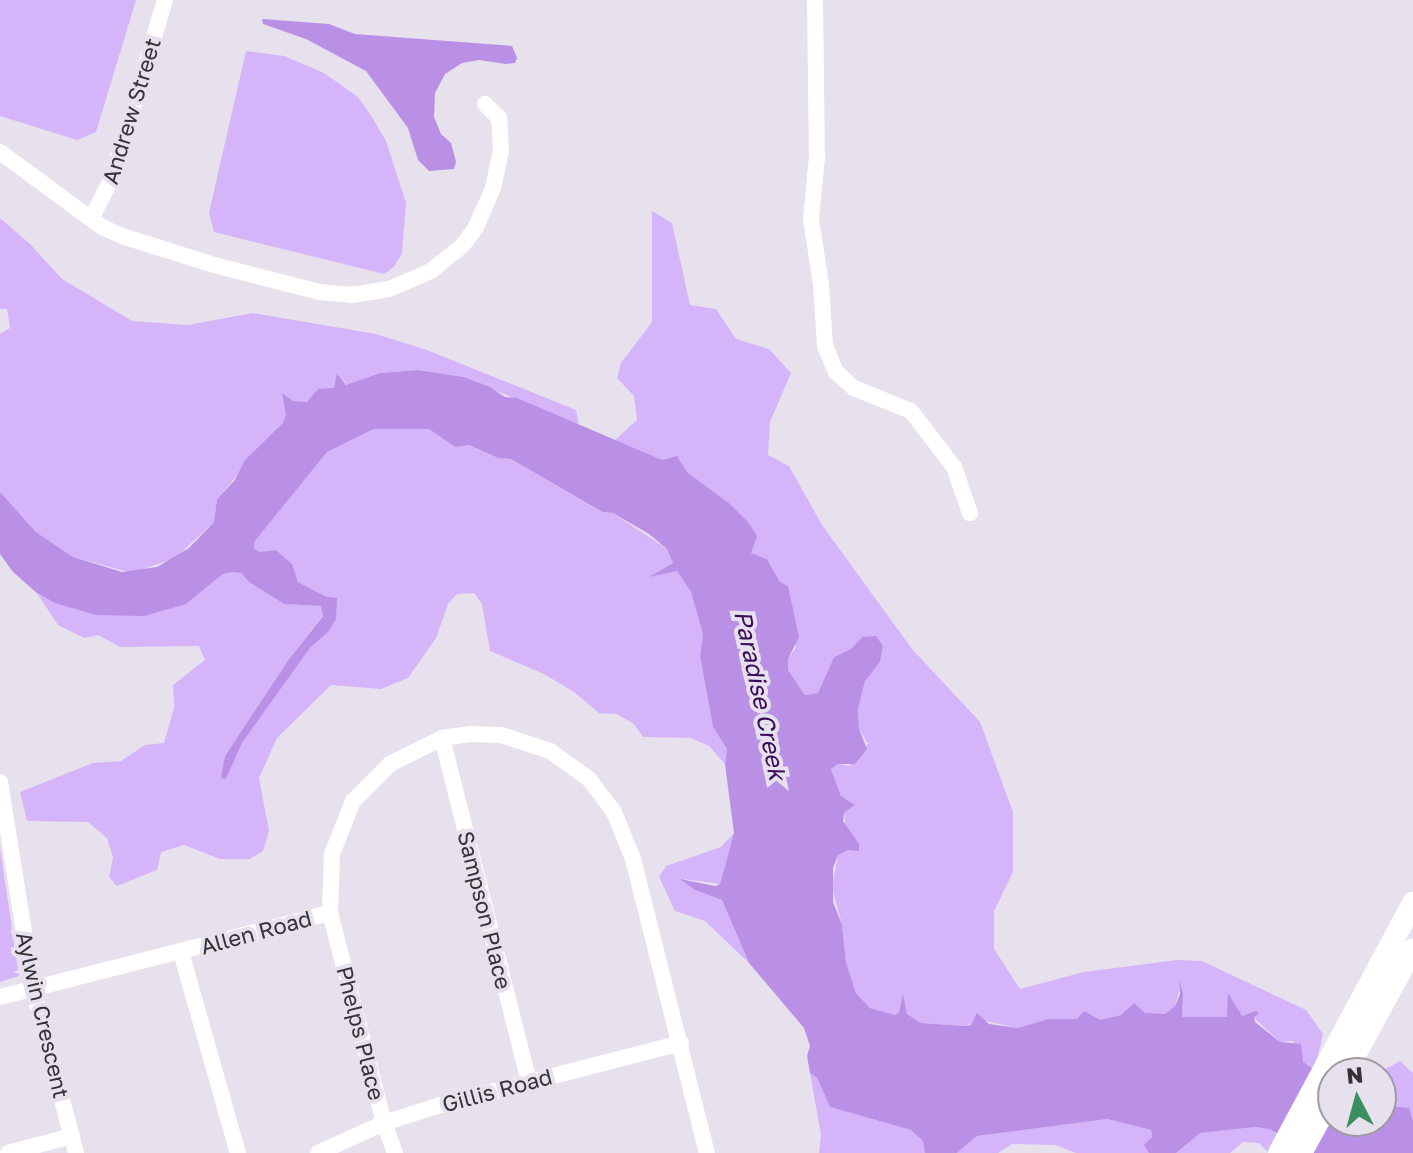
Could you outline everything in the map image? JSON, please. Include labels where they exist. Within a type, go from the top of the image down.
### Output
[{"type":"main road","points":[[1346,1057],[1413,903]]},
{"type":"main road","points":[[1346,1057],[1413,949]]},
{"type":"main road","points":[[1279,1153],[1317,1099]]},
{"type":"main road","points":[[1301,1153],[1317,1124]]},
{"type":"street","name":"Andrew Street","points":[[91,219],[111,180],[165,0]]},
{"type":"street","points":[[815,0],[817,157],[811,219],[821,284],[825,346],[836,372],[854,388],[911,411],[954,467],[970,513]]},
{"type":"street","points":[[0,152],[91,219],[151,248],[319,292],[351,295],[389,289],[421,276],[463,245],[484,211],[499,163],[499,118],[485,104]]},
{"type":"street","name":"Allen Road","points":[[0,997],[330,913],[332,854],[353,801],[390,764],[442,738],[501,735],[532,743],[569,762],[602,793],[614,812],[633,859],[707,1153]]},
{"type":"street","name":"Sampson Place","points":[[442,738],[529,1081]]},
{"type":"street","name":"Aylwin Crescent","points":[[0,782],[33,989],[76,1153]]},
{"type":"street","name":"Phelps Place","points":[[330,913],[384,1123],[395,1153]]},
{"type":"street","points":[[181,952],[238,1153]]},
{"type":"street","name":"Gillis Road","points":[[318,1153],[384,1123],[529,1081],[681,1043]]},
{"type":"street","points":[[8,1153],[72,1136]]},
{"type":"shaded area","points":[[0,0],[136,0],[96,132],[77,140],[0,116]]},
{"type":"shaded area","points":[[246,51],[284,56],[324,73],[358,97],[372,117],[386,141],[406,203],[402,253],[394,267],[384,274],[214,232],[209,213]]},
{"type":"shaded area","points":[[652,211],[672,223],[690,305],[716,309],[736,339],[769,349],[791,373],[770,422],[768,455],[789,466],[822,525],[912,649],[980,722],[1013,812],[1013,872],[994,911],[994,949],[1020,989],[1084,972],[1177,960],[1202,961],[1306,1010],[1323,1034],[1314,1072],[1302,1062],[1293,1041],[1280,1042],[1253,1017],[1242,1016],[1230,1009],[1227,1017],[1182,1017],[1183,993],[1180,986],[1175,1006],[1165,1014],[1144,1014],[1132,1007],[1121,1015],[1100,1021],[1048,1019],[1018,1028],[981,1020],[964,1026],[921,1023],[907,1014],[903,995],[899,1012],[895,1015],[870,1008],[856,993],[846,962],[842,925],[832,887],[838,855],[848,849],[844,813],[855,805],[841,796],[831,769],[838,764],[849,766],[868,744],[859,729],[858,709],[865,680],[880,662],[883,646],[862,637],[851,649],[834,657],[818,693],[805,695],[788,670],[788,659],[796,647],[780,582],[767,559],[750,553],[730,504],[687,472],[677,457],[662,460],[614,441],[637,420],[634,396],[617,378],[621,363],[652,322]]},
{"type":"shaded area","points":[[0,218],[30,244],[62,279],[132,321],[188,325],[253,313],[376,334],[427,350],[576,410],[579,426],[464,377],[418,370],[380,373],[347,385],[338,374],[334,388],[307,402],[293,401],[283,423],[217,499],[214,522],[175,558],[132,573],[73,557],[36,532],[0,492],[0,334],[10,328],[7,309],[0,309]]},
{"type":"shaded area","points":[[374,429],[429,429],[455,447],[469,445],[498,458],[511,459],[601,512],[613,513],[667,549],[673,563],[652,575],[677,571],[691,592],[703,634],[700,656],[713,727],[727,749],[725,764],[709,746],[691,738],[643,737],[634,724],[617,714],[599,713],[574,692],[544,674],[490,651],[482,604],[474,593],[457,594],[448,604],[436,638],[408,678],[381,689],[331,685],[277,738],[259,778],[269,831],[263,851],[250,859],[220,859],[184,845],[161,852],[157,870],[117,886],[109,877],[113,858],[107,838],[88,822],[27,821],[20,792],[93,763],[121,761],[145,745],[164,743],[174,708],[173,685],[205,660],[199,646],[120,647],[98,635],[84,638],[58,625],[37,593],[55,603],[186,604],[223,574],[232,572],[241,573],[249,582],[284,604],[321,606],[323,615],[289,659],[225,756],[226,779],[242,743],[310,648],[328,632],[327,597],[298,582],[291,564],[276,550],[260,553],[254,549],[254,541],[327,452]]},
{"type":"shaded area","points":[[734,833],[720,884],[683,879],[695,890],[722,900],[749,963],[705,921],[675,911],[659,877],[666,866],[721,847]]},
{"type":"shaded area","points":[[0,848],[19,976],[0,982]]},
{"type":"shaded area","points":[[1400,1061],[1413,1073],[1413,1121],[1410,1115],[1397,1110],[1397,1063]]},
{"type":"shaded area","points":[[810,1073],[817,1078],[830,1107],[911,1130],[923,1141],[925,1153],[819,1153],[821,1135]]},
{"type":"shaded area","points":[[1107,1119],[1151,1130],[1152,1137],[1145,1145],[1149,1153],[1076,1153],[1056,1145],[1012,1144],[998,1153],[957,1153],[977,1136]]},
{"type":"shaded area","points":[[1270,1128],[1277,1135],[1268,1152],[1259,1143],[1243,1142],[1230,1153],[1176,1153],[1199,1133]]},
{"type":"water","points":[[262,19],[329,24],[355,34],[512,46],[517,58],[515,63],[506,64],[479,60],[462,63],[445,74],[435,93],[434,117],[441,134],[451,143],[456,162],[454,169],[429,171],[418,160],[408,128],[366,71],[306,39],[263,24]]},
{"type":"water","name":"Paradise Creek","points":[[418,370],[464,377],[490,387],[505,397],[517,398],[662,460],[677,456],[687,472],[730,504],[748,522],[757,536],[751,553],[767,559],[780,582],[788,586],[799,637],[788,659],[788,670],[805,695],[818,693],[834,657],[851,649],[862,637],[876,636],[883,646],[880,662],[865,681],[858,709],[859,729],[867,749],[855,764],[838,764],[831,769],[841,796],[855,805],[844,813],[843,821],[859,844],[859,851],[848,850],[838,855],[833,868],[833,902],[842,925],[846,962],[856,993],[870,1008],[895,1015],[899,1012],[903,993],[907,1014],[921,1023],[971,1025],[977,1013],[989,1024],[1018,1028],[1048,1019],[1077,1019],[1084,1011],[1100,1020],[1121,1015],[1134,1003],[1145,1013],[1165,1014],[1175,1006],[1180,994],[1179,981],[1183,993],[1182,1017],[1227,1017],[1228,993],[1242,1016],[1256,1011],[1259,1014],[1254,1017],[1255,1022],[1280,1042],[1301,1044],[1303,1062],[1317,1071],[1317,1137],[1397,1137],[1397,1107],[1409,1108],[1413,1121],[1413,1153],[1306,1153],[1270,1129],[1256,1127],[1200,1133],[1176,1153],[1149,1153],[1144,1145],[1152,1137],[1151,1130],[1107,1119],[977,1136],[957,1153],[925,1153],[923,1141],[911,1130],[830,1107],[817,1078],[810,1073],[807,1056],[810,1046],[804,1028],[749,963],[722,900],[695,890],[680,879],[715,886],[720,884],[734,833],[725,764],[727,749],[713,727],[700,656],[703,634],[691,592],[677,571],[649,577],[673,563],[667,549],[649,534],[613,513],[602,512],[511,459],[498,458],[469,445],[455,447],[429,429],[374,429],[327,452],[254,542],[254,549],[260,552],[276,550],[292,564],[298,582],[327,597],[337,598],[336,619],[328,632],[310,648],[242,743],[226,779],[221,778],[225,756],[289,659],[323,616],[321,606],[284,604],[249,582],[241,573],[232,572],[223,574],[186,604],[144,616],[96,615],[55,603],[37,593],[13,572],[0,554],[0,492],[36,532],[73,557],[122,572],[157,567],[189,548],[214,522],[217,499],[235,480],[245,460],[283,423],[286,414],[282,393],[293,401],[307,402],[318,389],[334,388],[337,373],[346,385],[380,373]]}]
